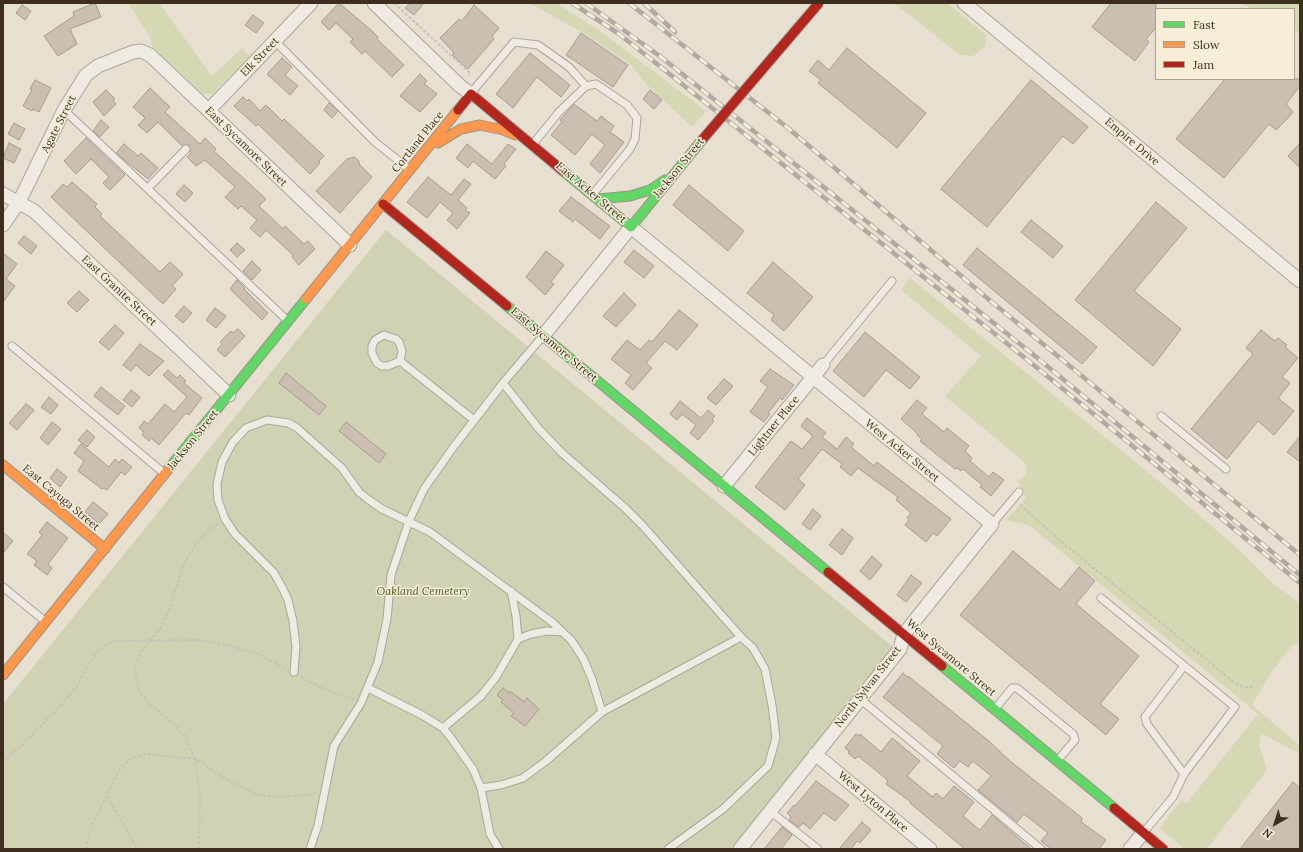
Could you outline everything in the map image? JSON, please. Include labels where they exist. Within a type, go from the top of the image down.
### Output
[{"type":"street","name":"Elk Street","points":[[209,110],[311,3]]},
{"type":"street","name":"East Acker Street","points":[[374,3],[460,86],[530,142],[813,378]]},
{"type":"street","name":"Jackson Street","points":[[543,336],[702,140],[819,3]]},
{"type":"street","name":"Empire Drive","points":[[964,3],[1300,281]]},
{"type":"street","name":"East Sycamore Street","points":[[141,51],[150,55],[350,245]]},
{"type":"street","name":"Agate Street","points":[[3,226],[19,202],[64,110],[79,85],[92,70],[98,66],[141,51]]},
{"type":"street","name":"Cortland Place","points":[[383,204],[471,94]]},
{"type":"street","points":[[424,153],[461,129],[480,125],[503,130],[530,142]]},
{"type":"street","points":[[596,197],[630,196],[650,190],[674,174]]},
{"type":"street","name":"East Granite Street","points":[[3,194],[34,211],[229,395]]},
{"type":"street","name":"Jackson Street","points":[[3,676],[383,204]]},
{"type":"street","name":"East Sycamore Street","points":[[383,204],[724,486]]},
{"type":"street","name":"Lightner Place","points":[[724,486],[823,365]]},
{"type":"street","name":"West Acker Street","points":[[813,378],[992,524]]},
{"type":"street","name":"East Cayuga Street","points":[[3,465],[104,550]]},
{"type":"street","name":"West Sycamore Street","points":[[724,486],[1163,849]]},
{"type":"street","name":"North Sylvan Street","points":[[743,848],[770,811],[900,649],[904,634],[992,524]]},
{"type":"street","name":"West Lyton Place","points":[[815,754],[930,849]]},
{"type":"street","points":[[1130,849],[1143,832]]},
{"type":"lane","points":[[275,41],[375,142],[410,170]]},
{"type":"lane","points":[[471,94],[514,42],[538,45],[569,66],[586,86]]},
{"type":"lane","points":[[530,142],[586,86],[596,84],[627,105],[636,118],[635,139],[630,149],[596,197]]},
{"type":"lane","points":[[64,110],[289,321]]},
{"type":"lane","points":[[148,188],[186,149]]},
{"type":"lane","points":[[823,365],[892,281]]},
{"type":"lane","points":[[384,335],[396,339],[402,351],[400,361],[388,366],[382,366],[377,363],[372,353],[372,346],[376,340],[384,335]]},
{"type":"lane","points":[[310,849],[325,794],[334,746],[361,703],[378,662],[387,619],[391,575],[409,522],[424,489],[452,449],[503,383],[543,336]]},
{"type":"lane","points":[[12,346],[165,474]]},
{"type":"lane","points":[[400,361],[474,420]]},
{"type":"lane","points":[[503,383],[539,429],[562,453],[625,508],[741,637],[753,648],[765,669],[772,704],[776,738],[768,766],[723,809],[668,849]]},
{"type":"lane","points":[[1161,416],[1226,469]]},
{"type":"lane","points":[[294,672],[296,647],[293,621],[288,600],[274,573],[235,534],[225,518],[218,500],[217,484],[222,462],[233,442],[246,428],[267,420],[288,423],[296,427],[342,468],[359,492],[369,500],[430,532],[552,622],[571,640],[583,658],[592,679],[602,712]]},
{"type":"lane","points":[[992,524],[1019,492]]},
{"type":"lane","points":[[3,587],[46,622]]},
{"type":"lane","points":[[443,728],[481,696],[496,677],[518,639],[516,616],[511,591]]},
{"type":"lane","points":[[1102,598],[1235,707],[1184,774],[1173,797],[1143,832]]},
{"type":"lane","points":[[518,639],[541,632],[563,632]]},
{"type":"lane","points":[[481,788],[502,785],[523,778],[546,761],[602,712],[741,637]]},
{"type":"lane","points":[[1184,666],[1145,717],[1147,724],[1184,774]]},
{"type":"lane","points":[[368,688],[422,715],[443,728],[465,758],[481,788],[490,834],[499,849]]},
{"type":"lane","points":[[995,710],[1012,688],[1017,688],[1073,734],[1075,740],[1057,761]]},
{"type":"lane","points":[[860,699],[1040,849]]},
{"type":"lane","points":[[770,811],[818,849]]},
{"type":"path","points":[[394,3],[470,73],[469,76]]},
{"type":"path","points":[[1013,499],[1063,543],[1235,683],[1243,687],[1252,687]]},
{"type":"path","points":[[199,849],[200,795],[195,759],[185,736],[173,723],[149,703],[140,692],[136,678],[135,666],[141,652],[160,629],[167,616],[184,564],[195,545],[208,531],[225,518]]},
{"type":"path","points":[[3,762],[24,744],[77,686],[89,663],[100,649],[112,642],[199,640],[231,646],[258,654],[320,687],[361,703]]},
{"type":"path","points":[[86,849],[90,830],[118,772],[129,760],[145,754],[195,759],[203,763],[217,774],[259,795],[281,797],[325,794]]},
{"type":"path","points":[[106,796],[138,849]]},
{"type":"green space","points":[[128,3],[159,3],[212,76],[242,48],[250,56],[212,94],[203,94],[152,46],[149,35]]},
{"type":"green space","points":[[530,3],[555,3],[559,5],[600,31],[706,111],[692,127],[647,85],[630,64],[587,35]]},
{"type":"green space","points":[[894,3],[947,3],[986,35],[986,46],[973,56],[960,55]]},
{"type":"green space","points":[[1243,3],[1300,3],[1300,34],[1295,30],[1295,8],[1250,8]]},
{"type":"green space","name":"Oakland Cemetery","points":[[386,230],[893,647],[731,849],[3,849],[3,704]]},
{"type":"green space","points":[[910,278],[1177,496],[1239,550],[1273,584],[1300,603],[1300,643],[1293,645],[1286,653],[1271,673],[1252,705],[1300,746],[1300,754],[1263,734],[1260,737],[1259,744],[1267,770],[1207,849],[1185,849],[1159,828],[1182,800],[1186,804],[1258,714],[1029,525],[1006,520],[1026,498],[1018,481],[1027,473],[1025,463],[945,396],[981,356],[901,290]]},
{"type":"building","points":[[95,3],[101,17],[70,29],[77,44],[58,56],[44,36],[74,16],[73,12]]},
{"type":"building","points":[[339,3],[371,30],[378,37],[377,39],[404,65],[392,77],[365,51],[362,54],[350,42],[353,39],[336,23],[329,30],[321,22]]},
{"type":"building","points":[[410,3],[424,3],[414,15],[405,8]]},
{"type":"building","points":[[1111,3],[1156,3],[1155,29],[1146,39],[1149,42],[1135,61],[1092,27]]},
{"type":"building","points":[[22,5],[31,11],[25,20],[16,13]]},
{"type":"building","points":[[474,5],[499,28],[492,36],[494,39],[468,69],[452,55],[454,53],[440,38],[459,19],[462,21]]},
{"type":"building","points":[[253,15],[264,23],[256,33],[245,25]]},
{"type":"building","points":[[581,33],[628,65],[613,87],[566,55]]},
{"type":"building","points":[[847,48],[926,113],[897,148],[818,83],[821,80],[809,71],[818,60],[829,70]]},
{"type":"building","points":[[530,53],[570,85],[561,97],[537,77],[513,108],[496,94]]},
{"type":"building","points":[[282,58],[292,67],[285,75],[298,86],[290,95],[267,74]]},
{"type":"building","points":[[420,74],[427,81],[424,84],[437,94],[420,112],[400,96]]},
{"type":"building","points":[[1300,79],[1300,86],[1286,104],[1293,112],[1276,130],[1269,124],[1224,178],[1176,139],[1224,80]]},
{"type":"building","points":[[35,80],[51,88],[39,112],[33,109],[32,111],[23,106],[32,90],[30,89]]},
{"type":"building","points":[[1031,80],[1088,127],[1073,144],[1063,136],[987,227],[941,189]]},
{"type":"building","points":[[150,88],[170,107],[165,112],[200,144],[205,138],[216,149],[214,151],[266,199],[259,206],[283,229],[285,226],[304,244],[308,241],[315,249],[299,265],[292,257],[293,255],[266,230],[260,237],[250,228],[257,220],[241,206],[238,209],[225,197],[235,187],[205,160],[196,166],[187,157],[191,153],[189,145],[182,146],[158,122],[147,133],[138,125],[145,118],[133,107]]},
{"type":"building","points":[[106,90],[115,99],[113,101],[116,104],[104,116],[93,102]]},
{"type":"building","points":[[650,90],[662,100],[654,109],[643,99]]},
{"type":"building","points":[[243,97],[247,101],[249,99],[260,111],[266,105],[282,121],[284,119],[324,156],[310,174],[258,124],[256,126],[234,106]]},
{"type":"building","points":[[329,103],[338,111],[332,118],[324,110]]},
{"type":"building","points":[[574,104],[597,121],[601,116],[614,126],[610,132],[624,142],[600,173],[590,164],[605,145],[592,134],[575,155],[551,135],[562,122],[560,120]]},
{"type":"building","points":[[101,120],[109,127],[100,137],[93,131]]},
{"type":"building","points":[[14,123],[25,129],[19,140],[8,134]]},
{"type":"building","points":[[86,138],[125,175],[110,190],[103,183],[109,177],[91,159],[76,174],[64,161]]},
{"type":"building","points":[[9,143],[21,149],[14,163],[3,158]]},
{"type":"building","points":[[1300,143],[1300,168],[1288,156]]},
{"type":"building","points":[[124,144],[138,156],[141,153],[158,168],[148,179],[116,153]]},
{"type":"building","points":[[467,144],[492,164],[508,144],[516,149],[504,164],[506,166],[495,179],[473,161],[468,168],[456,158]]},
{"type":"building","points":[[354,157],[372,177],[340,213],[316,191],[347,159]]},
{"type":"building","points":[[428,177],[451,195],[464,179],[471,184],[458,200],[467,208],[465,210],[470,213],[457,229],[447,220],[453,213],[440,202],[427,218],[407,202]]},
{"type":"building","points":[[72,182],[97,204],[95,207],[102,214],[100,216],[160,272],[170,262],[183,274],[172,286],[176,289],[163,304],[51,197],[63,184],[67,187]]},
{"type":"building","points":[[184,185],[193,193],[185,202],[176,194]]},
{"type":"building","points":[[689,185],[744,231],[728,251],[673,205]]},
{"type":"building","points":[[571,197],[610,226],[600,239],[575,219],[573,222],[559,211]]},
{"type":"building","points":[[1156,202],[1187,228],[1134,291],[1181,329],[1153,366],[1075,300]]},
{"type":"building","points":[[1031,220],[1063,246],[1053,258],[1021,232]]},
{"type":"building","points":[[24,236],[37,246],[31,254],[18,243]]},
{"type":"building","points":[[237,243],[245,250],[237,257],[230,250]]},
{"type":"building","points":[[977,248],[1097,347],[1082,364],[963,265]]},
{"type":"building","points":[[634,250],[654,266],[644,278],[624,262]]},
{"type":"building","points":[[546,251],[564,265],[551,282],[554,284],[545,295],[526,277]]},
{"type":"building","points":[[3,253],[17,264],[6,279],[15,286],[3,302]]},
{"type":"building","points":[[252,261],[261,270],[252,280],[243,271]]},
{"type":"building","points":[[773,262],[813,297],[784,331],[771,320],[774,315],[747,293]]},
{"type":"building","points":[[237,280],[268,313],[262,320],[230,289]]},
{"type":"building","points":[[79,291],[89,300],[77,312],[67,303]]},
{"type":"building","points":[[624,293],[636,305],[616,327],[603,316]]},
{"type":"building","points":[[184,306],[192,313],[183,323],[175,316]]},
{"type":"building","points":[[215,308],[226,316],[216,328],[206,320]]},
{"type":"building","points":[[679,310],[698,325],[677,350],[665,341],[646,363],[652,368],[633,390],[625,383],[631,375],[611,359],[627,340],[640,350],[649,340],[652,342]]},
{"type":"building","points":[[115,325],[124,333],[109,350],[99,342]]},
{"type":"building","points":[[238,329],[245,336],[225,357],[217,350],[222,344],[220,342],[231,331],[233,333]]},
{"type":"building","points":[[1261,330],[1275,341],[1278,338],[1287,345],[1285,347],[1298,358],[1282,377],[1290,383],[1278,398],[1294,411],[1274,435],[1258,421],[1227,459],[1191,429],[1253,354],[1246,348]]},
{"type":"building","points":[[865,332],[920,377],[910,389],[886,370],[864,397],[833,371]]},
{"type":"building","points":[[140,344],[164,361],[149,376],[136,365],[131,371],[123,365]]},
{"type":"building","points":[[770,369],[794,385],[782,400],[780,398],[768,413],[770,414],[764,422],[750,412],[768,387],[760,381]]},
{"type":"building","points":[[168,370],[177,378],[180,375],[186,381],[184,383],[202,398],[189,415],[186,413],[159,445],[151,438],[149,441],[142,435],[144,432],[139,428],[144,421],[148,424],[165,404],[174,412],[187,397],[163,375]]},
{"type":"building","points":[[286,373],[326,406],[319,415],[279,383]]},
{"type":"building","points":[[724,379],[733,386],[716,405],[707,398]]},
{"type":"building","points":[[101,387],[125,406],[118,415],[94,396]]},
{"type":"building","points":[[131,390],[140,397],[132,407],[123,400]]},
{"type":"building","points":[[49,397],[58,405],[51,414],[41,407]]},
{"type":"building","points":[[917,400],[927,408],[922,414],[944,432],[947,428],[969,446],[965,451],[972,458],[970,461],[989,477],[993,472],[1004,480],[991,496],[980,487],[982,485],[963,469],[961,471],[957,468],[955,469],[920,441],[922,439],[917,435],[918,434],[901,419]]},
{"type":"building","points":[[680,401],[701,418],[708,410],[715,416],[712,419],[714,421],[698,440],[690,433],[696,425],[682,414],[677,420],[670,414]]},
{"type":"building","points":[[26,404],[34,410],[17,430],[9,423]]},
{"type":"building","points":[[807,418],[826,433],[822,437],[837,449],[846,437],[854,444],[851,447],[874,466],[877,462],[951,519],[937,536],[933,533],[926,542],[905,525],[909,520],[907,518],[911,513],[896,500],[898,497],[858,468],[851,476],[840,467],[842,464],[822,449],[798,479],[805,485],[785,510],[755,487],[791,441],[802,449],[813,436],[801,426]]},
{"type":"building","points":[[52,422],[61,429],[48,445],[40,438]]},
{"type":"building","points":[[346,422],[386,454],[379,463],[339,431]]},
{"type":"building","points":[[87,430],[95,437],[87,447],[78,440]]},
{"type":"building","points":[[1300,436],[1300,462],[1287,452]]},
{"type":"building","points":[[81,444],[109,467],[115,459],[119,463],[122,459],[132,467],[125,475],[121,472],[107,490],[102,489],[78,471],[84,461],[74,453]]},
{"type":"building","points":[[57,469],[67,477],[60,487],[50,478]]},
{"type":"building","points":[[93,502],[108,514],[99,524],[85,512]]},
{"type":"building","points":[[813,509],[821,516],[810,530],[802,524]]},
{"type":"building","points":[[47,522],[68,538],[48,564],[52,568],[47,575],[34,565],[37,561],[27,554],[42,535],[39,532]]},
{"type":"building","points":[[842,529],[853,538],[842,555],[829,545]]},
{"type":"building","points":[[3,532],[13,541],[3,553]]},
{"type":"building","points":[[1013,551],[1060,590],[1079,567],[1095,581],[1076,604],[1139,656],[1100,704],[1119,719],[1106,735],[960,615]]},
{"type":"building","points":[[872,556],[882,565],[870,580],[860,571]]},
{"type":"building","points":[[911,575],[922,583],[906,602],[897,595]]},
{"type":"building","points":[[903,673],[1082,818],[1081,821],[1084,824],[1106,840],[1099,849],[1051,849],[1041,841],[1048,833],[1024,814],[1017,822],[978,790],[991,776],[973,761],[968,767],[960,761],[954,768],[937,754],[943,746],[883,697]]},
{"type":"building","points":[[503,688],[509,693],[510,691],[524,702],[527,698],[539,709],[525,726],[511,716],[514,713],[501,702],[503,700],[497,695]]},
{"type":"building","points":[[856,734],[859,736],[860,734],[881,752],[892,738],[920,761],[907,776],[933,797],[936,793],[943,799],[954,786],[974,802],[963,816],[980,830],[992,815],[1031,849],[965,849],[910,803],[911,802],[886,784],[888,781],[884,777],[858,756],[855,759],[848,753],[849,751],[845,748]]},
{"type":"building","points":[[816,781],[849,805],[835,821],[824,813],[810,829],[803,823],[799,827],[789,820],[791,817],[787,813],[794,805],[795,806]]},
{"type":"building","points":[[1293,782],[1300,788],[1300,849],[1240,849]]},
{"type":"building","points":[[862,822],[871,830],[860,843],[857,841],[851,849],[839,849]]},
{"type":"building","points":[[782,827],[792,835],[781,849],[764,849]]},
{"type":"railway","points":[[572,3],[619,34],[657,64],[1030,362],[1300,583]]},
{"type":"railway","points":[[586,3],[661,57],[1035,356],[1300,575]]},
{"type":"railway","points":[[629,3],[788,128],[987,298],[1300,555]]},
{"type":"railway","points":[[644,3],[675,32]]},
{"type":"traffic: fast","points":[[563,171],[631,227],[702,140]]},
{"type":"traffic: fast","points":[[598,199],[630,196],[650,190],[665,180]]},
{"type":"traffic: fast","points":[[170,467],[306,299]]},
{"type":"traffic: fast","points":[[507,306],[828,572]]},
{"type":"traffic: fast","points":[[942,666],[1114,808]]},
{"type":"traffic: slow","points":[[306,299],[458,110]]},
{"type":"traffic: slow","points":[[438,143],[461,129],[480,125],[503,130],[515,135]]},
{"type":"traffic: slow","points":[[3,465],[105,549]]},
{"type":"traffic: slow","points":[[3,675],[170,467]]},
{"type":"traffic: jam","points":[[702,140],[819,3]]},
{"type":"traffic: jam","points":[[458,110],[471,94],[563,171]]},
{"type":"traffic: jam","points":[[383,204],[507,306]]},
{"type":"traffic: jam","points":[[828,572],[942,666]]},
{"type":"traffic: jam","points":[[1114,808],[1163,849]]}]
